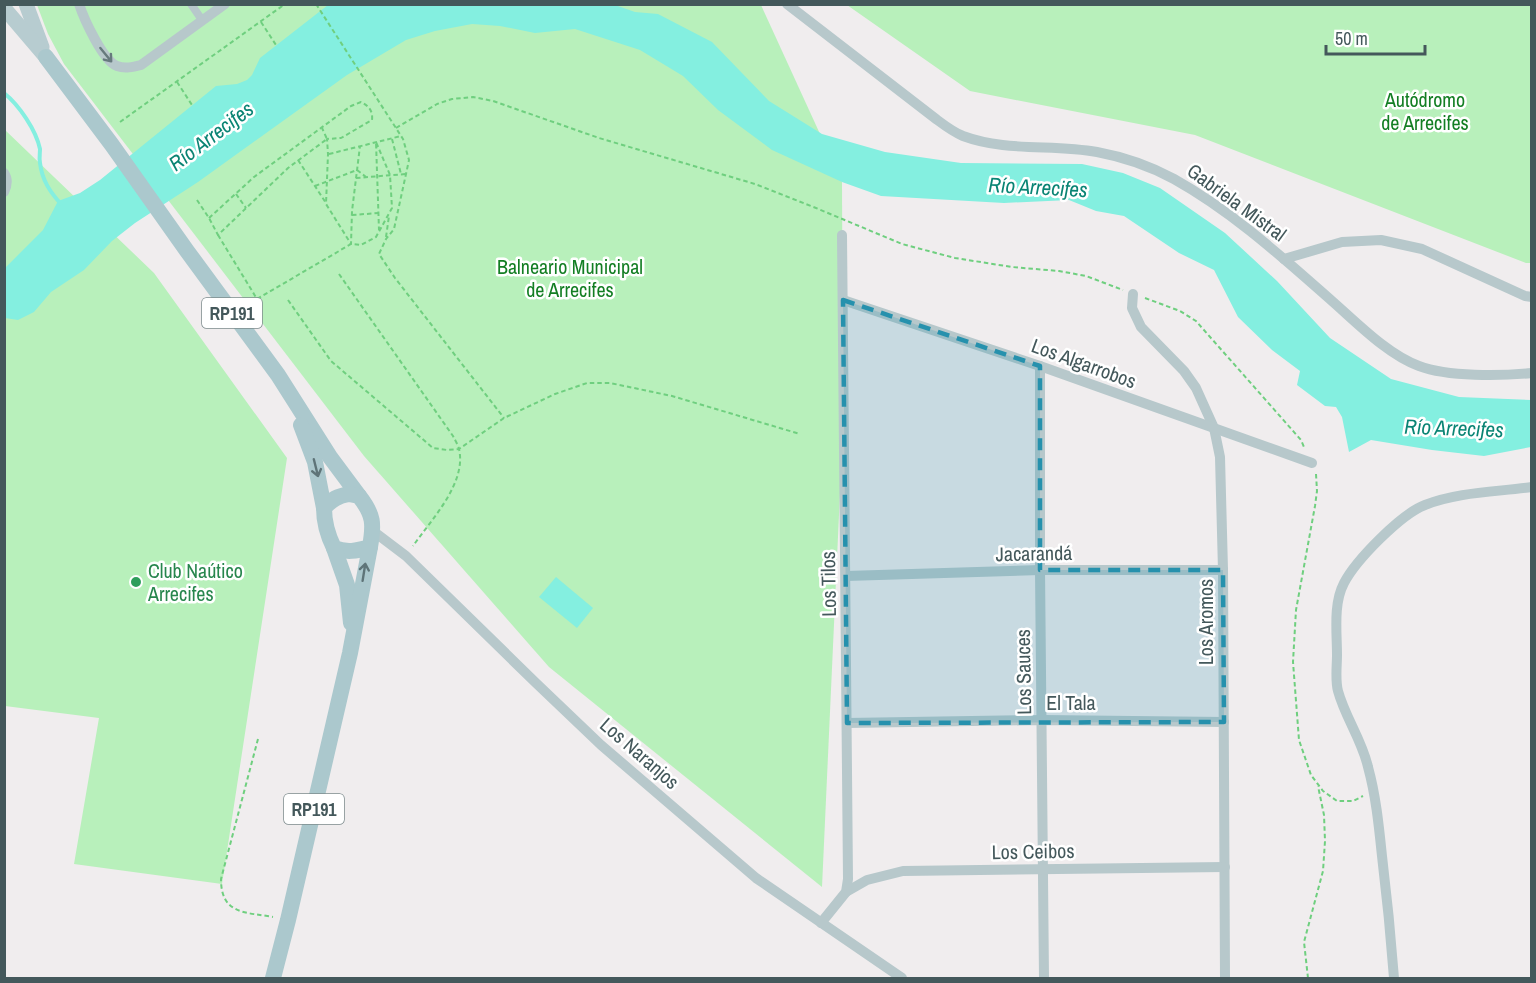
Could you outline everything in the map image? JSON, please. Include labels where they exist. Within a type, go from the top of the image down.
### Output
[{"type":"main road","name":"RP191","points":[[26,4],[46,57],[278,375],[330,457],[364,502],[372,519],[371,539],[352,639],[273,978]]},
{"type":"main road","points":[[4,8],[46,57]]},
{"type":"main road","name":"RP191","points":[[278,375],[313,455],[324,508],[326,531],[347,585],[352,639]]},
{"type":"main road","points":[[324,508],[332,499],[340,495],[359,496]]},
{"type":"main road","points":[[334,548],[343,552],[352,552],[371,539]]},
{"type":"street","points":[[79,4],[104,56],[115,66],[126,68],[141,65],[225,4]]},
{"type":"street","points":[[191,4],[202,20]]},
{"type":"street","name":"Gabriela Mistral","points":[[788,4],[936,119],[961,135],[1004,146],[1097,152],[1136,161],[1171,177],[1202,195],[1257,235],[1373,337],[1394,353],[1418,366],[1470,374],[1532,373]]},
{"type":"street","points":[[4,173],[6,177],[4,192]]},
{"type":"street","name":"Los Tilos","points":[[842,235],[848,879],[846,892]]},
{"type":"street","points":[[1284,259],[1342,242],[1381,240],[1422,249],[1525,296],[1532,297]]},
{"type":"street","name":"Los Aromos","points":[[1133,294],[1132,308],[1141,327],[1184,371],[1196,388],[1214,428],[1220,457],[1223,570],[1225,978]]},
{"type":"street","name":"Los Algarrobos","points":[[843,300],[1040,366],[1312,463]]},
{"type":"street","name":"Los Sauces","points":[[1040,366],[1044,978]]},
{"type":"street","points":[[1394,978],[1384,867],[1373,790],[1362,747],[1338,689],[1337,615],[1339,597],[1354,569],[1376,544],[1400,519],[1422,506],[1449,497],[1532,487]]},
{"type":"street","name":"Los Naranjos","points":[[371,539],[406,556],[601,745],[756,878],[902,978]]},
{"type":"street","name":"Jacarandá","points":[[846,576],[1040,570],[1223,570]]},
{"type":"street","name":"El Tala","points":[[847,723],[1042,720],[1224,722]]},
{"type":"street","name":"Los Ceibos","points":[[846,892],[867,880],[903,871],[1225,867]]},
{"type":"street","points":[[821,923],[846,892]]},
{"type":"path","points":[[120,122],[285,4]]},
{"type":"path","points":[[316,4],[403,139],[409,160],[394,229],[386,239]]},
{"type":"path","points":[[261,22],[276,45]]},
{"type":"path","points":[[177,82],[192,105]]},
{"type":"path","points":[[209,219],[254,177],[351,106],[361,102],[370,108],[372,120],[341,138],[327,139],[298,160],[218,235]]},
{"type":"path","points":[[321,128],[327,139],[327,204]]},
{"type":"path","points":[[328,154],[401,136]]},
{"type":"path","points":[[392,138],[401,174]]},
{"type":"path","points":[[197,200],[257,299],[351,244],[361,245],[376,237],[392,208],[390,176],[376,142]]},
{"type":"path","points":[[376,142],[379,231]]},
{"type":"path","points":[[351,244],[351,215],[360,146]]},
{"type":"path","points":[[298,160],[351,244]]},
{"type":"path","points":[[315,186],[357,170]]},
{"type":"path","points":[[357,170],[366,177]]},
{"type":"path","points":[[356,178],[406,174]]},
{"type":"path","points":[[236,194],[246,208]]},
{"type":"path","points":[[351,215],[379,213]]},
{"type":"path","points":[[389,213],[386,239],[380,254],[395,278],[504,418]]},
{"type":"path","points":[[339,274],[453,436],[459,449],[457,481],[406,556]]},
{"type":"path","points":[[288,300],[331,361],[433,447],[447,450],[459,449],[504,418],[555,394],[587,383],[610,383],[672,396],[800,434]]},
{"type":"path","points":[[258,739],[221,879],[221,888],[227,903],[235,910],[288,920]]},
{"type":"path","points":[[1308,978],[1304,942],[1323,871],[1325,841],[1324,815],[1317,783]]},
{"type":"highlighted area","points":[[843,300],[1040,366],[1040,570],[1223,570],[1224,722],[847,723]]},
{"type":"green space","name":"Balneario Municipal de Arrecifes","points":[[37,5],[761,5],[842,182],[843,427],[822,887],[549,667],[364,456],[64,64],[48,34]]},
{"type":"green space","name":"Autódromo de Arrecifes","points":[[847,5],[1531,5],[1531,263],[1195,135],[970,91]]},
{"type":"green space","name":"Club Naútico Arrecifes","points":[[4,129],[154,273],[287,458],[222,884],[74,864],[99,718],[5,706]]},
{"type":"water","name":"Río Arrecifes","points":[[328,5],[615,5],[635,12],[658,14],[712,42],[769,101],[822,134],[885,152],[961,163],[1082,164],[1123,173],[1160,188],[1225,233],[1277,281],[1330,338],[1391,379],[1459,397],[1531,400],[1531,447],[1484,456],[1371,440],[1349,452],[1342,417],[1336,407],[1325,406],[1297,385],[1300,371],[1272,350],[1238,317],[1214,270],[1179,253],[1124,216],[1096,211],[1069,200],[1004,203],[881,196],[842,182],[772,150],[718,110],[683,76],[640,50],[575,29],[535,33],[500,26],[472,24],[435,31],[406,40],[347,75],[198,182],[135,223],[112,241],[84,270],[51,292],[34,312],[18,320],[5,318],[5,268],[43,230],[58,201],[80,193],[100,180],[216,86],[237,84],[247,80],[260,58]]},
{"type":"water","points":[[556,577],[593,608],[577,628],[539,597]]},
{"type":"waterway","points":[[4,93],[31,126],[40,149],[41,169],[45,180],[61,204]]},
{"type":"place","name":"Club Naútico Arrecifes","points":[[136,582]]}]
